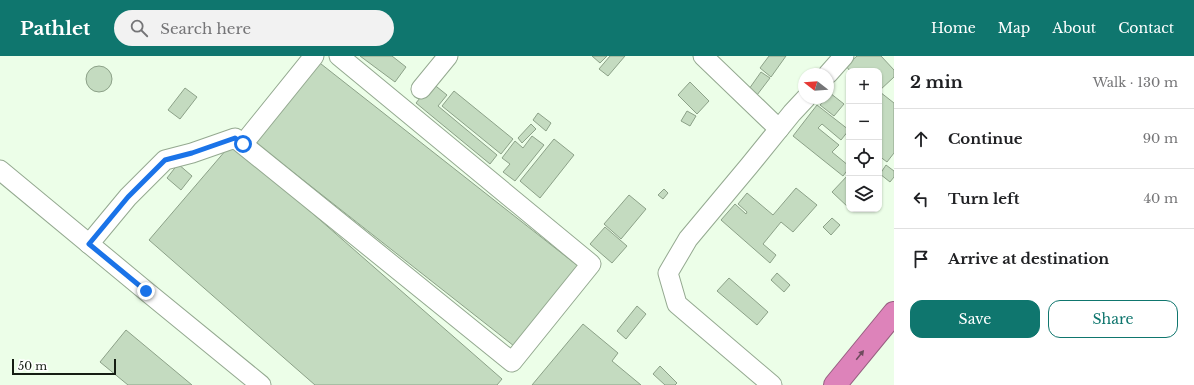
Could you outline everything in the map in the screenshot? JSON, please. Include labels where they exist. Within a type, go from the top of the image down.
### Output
[{"type":"highway","points":[[835,385],[894,313]]},
{"type":"street","points":[[243,144],[314,56]]},
{"type":"street","points":[[89,244],[128,197],[165,160],[192,153],[235,138],[512,362],[591,264],[339,56]]},
{"type":"street","points":[[422,89],[448,56]]},
{"type":"street","points":[[703,56],[779,129]]},
{"type":"street","points":[[833,68],[844,56]]},
{"type":"street","points":[[772,385],[677,304],[668,272],[688,239],[801,104]]},
{"type":"street","points":[[0,170],[261,385]]},
{"type":"building","points":[[360,56],[392,56],[406,67],[395,82]]},
{"type":"building","points":[[592,56],[607,56],[600,63]]},
{"type":"building","points":[[610,56],[625,56],[608,76],[599,69]]},
{"type":"building","points":[[769,56],[786,56],[771,77],[760,68]]},
{"type":"building","points":[[857,56],[881,56],[894,70],[894,77],[882,88],[882,68],[848,68],[846,66]]},
{"type":"building","points":[[316,60],[578,266],[514,346],[251,139]]},
{"type":"building","points":[[99,66],[108,70],[112,79],[108,88],[99,92],[90,88],[86,79],[90,70]]},
{"type":"building","points":[[761,72],[770,78],[757,95],[749,89]]},
{"type":"building","points":[[690,82],[709,101],[697,114],[678,95]]},
{"type":"building","points":[[432,83],[447,95],[438,106],[497,155],[490,164],[416,103]]},
{"type":"building","points":[[185,88],[197,97],[180,119],[168,110]]},
{"type":"building","points":[[454,91],[513,139],[501,154],[442,106]]},
{"type":"building","points":[[882,94],[894,103],[894,153],[887,162],[882,158]]},
{"type":"building","points":[[834,96],[844,104],[834,116],[820,105],[834,104]]},
{"type":"building","points":[[817,105],[846,128],[846,134],[841,140],[822,124],[818,128],[839,145],[832,152],[846,164],[846,172],[843,176],[793,136]]},
{"type":"building","points":[[687,111],[696,116],[690,126],[681,121]]},
{"type":"building","points":[[538,113],[551,123],[546,131],[533,120]]},
{"type":"building","points":[[531,124],[536,129],[522,143],[518,138]]},
{"type":"building","points":[[532,136],[544,145],[515,181],[503,172],[510,164],[502,158],[515,141],[523,148]]},
{"type":"building","points":[[554,139],[574,155],[540,198],[520,181]]},
{"type":"building","points":[[232,143],[502,379],[497,385],[315,385],[149,240]]},
{"type":"building","points":[[178,164],[192,176],[181,190],[167,178]]},
{"type":"building","points":[[886,165],[894,171],[894,177],[890,182],[882,176],[882,171]]},
{"type":"building","points":[[846,177],[846,205],[832,192]]},
{"type":"building","points":[[796,188],[817,205],[793,232],[781,222],[763,244],[776,255],[770,263],[721,220],[735,204],[746,214],[747,212],[738,204],[747,193],[773,215]]},
{"type":"building","points":[[664,189],[668,193],[663,199],[658,195]]},
{"type":"building","points":[[629,195],[646,209],[621,239],[604,224]]},
{"type":"building","points":[[832,218],[840,225],[831,235],[823,227]]},
{"type":"building","points":[[605,227],[627,246],[612,263],[590,244]]},
{"type":"building","points":[[777,273],[790,285],[784,292],[771,280]]},
{"type":"building","points":[[729,278],[768,312],[757,325],[717,291]]},
{"type":"building","points":[[637,306],[646,314],[626,339],[617,331]]},
{"type":"building","points":[[583,324],[618,353],[612,361],[641,385],[532,385]]},
{"type":"building","points":[[126,330],[192,385],[128,385],[100,362]]},
{"type":"building","points":[[660,366],[677,383],[675,385],[665,385],[653,374]]},
{"type":"route","points":[[146,291],[89,244],[128,197],[165,160],[192,153],[235,138],[243,144]]}]
